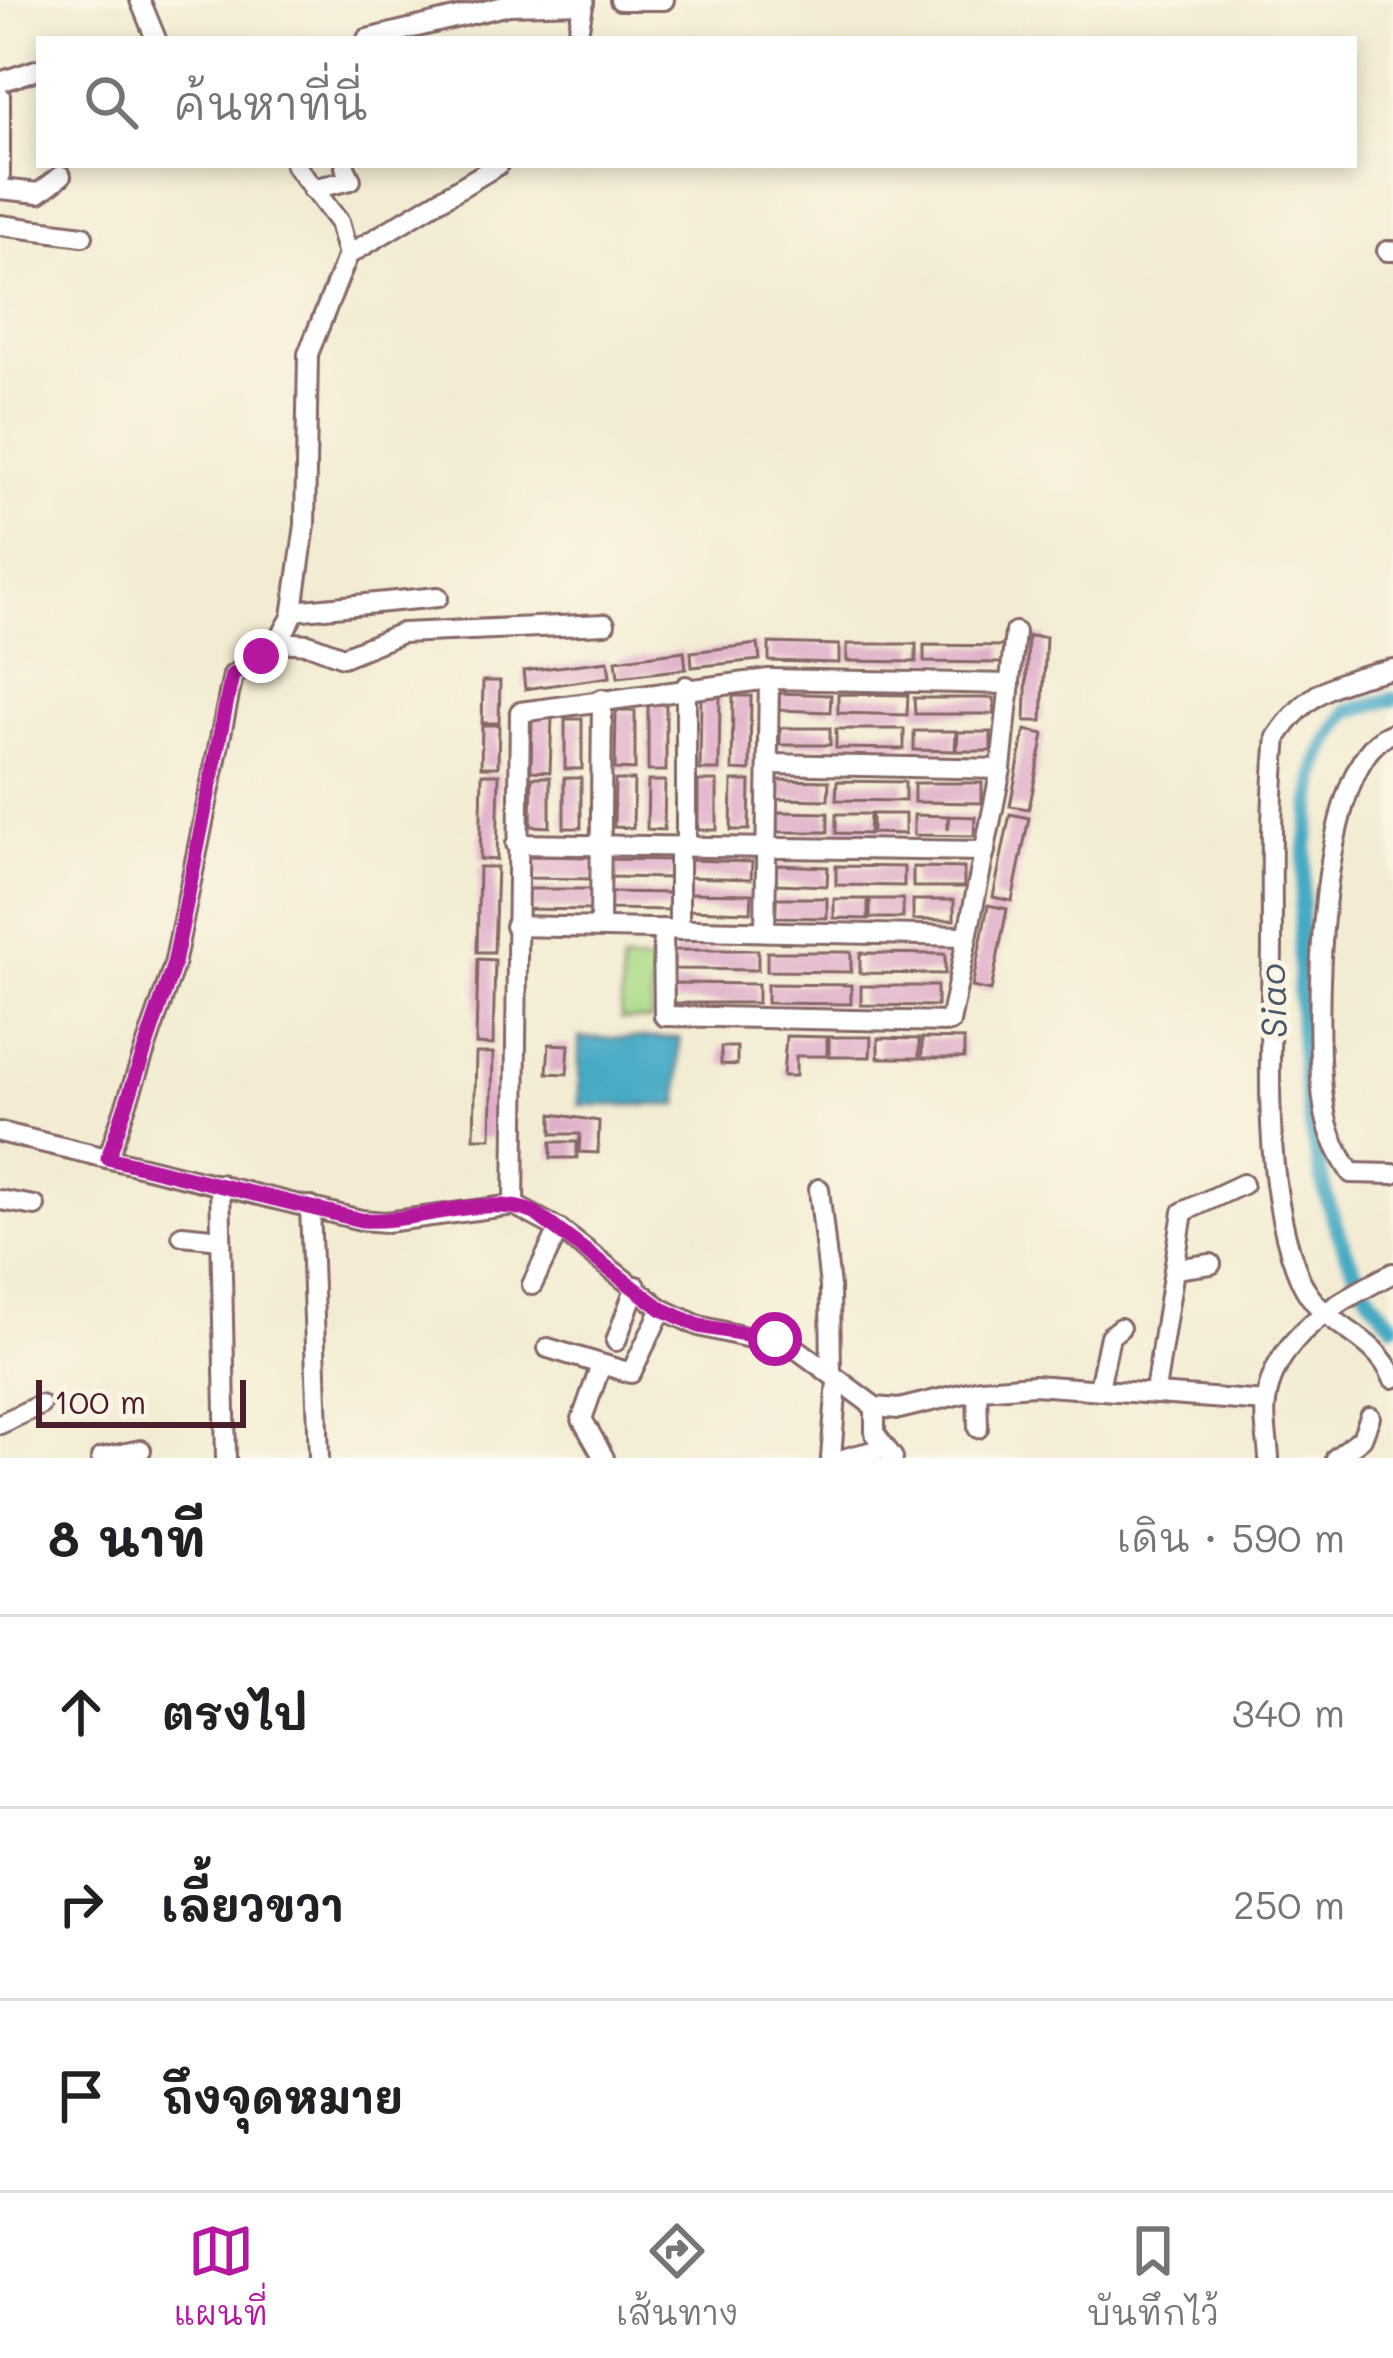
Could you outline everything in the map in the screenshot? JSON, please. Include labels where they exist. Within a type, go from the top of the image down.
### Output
[{"type":"street","points":[[140,0],[155,36]]},
{"type":"street","points":[[620,0],[664,0]]},
{"type":"street","points":[[374,36],[431,10],[584,2],[578,36]]},
{"type":"street","points":[[0,82],[36,70]]},
{"type":"street","points":[[0,96],[0,175]]},
{"type":"street","points":[[297,168],[339,222],[349,255]]},
{"type":"street","points":[[312,189],[351,180],[345,168]]},
{"type":"street","points":[[108,1158],[174,964],[232,675],[279,642],[293,611],[305,525],[308,354],[349,255],[492,168]]},
{"type":"street","points":[[0,189],[39,193],[61,176]]},
{"type":"street","points":[[0,225],[83,236]]},
{"type":"street","points":[[293,611],[438,597]]},
{"type":"street","points":[[279,642],[308,644],[343,656],[402,633],[605,624]]},
{"type":"street","points":[[686,686],[682,846],[664,1016],[950,1022],[1001,769],[1015,632]]},
{"type":"street","points":[[1393,669],[1328,687],[1298,705],[1277,736],[1273,780],[1276,1173],[1289,1252],[1304,1288],[1382,1354],[1393,1378]]},
{"type":"street","points":[[514,1204],[520,712],[686,686],[769,679],[1010,684]]},
{"type":"street","points":[[765,932],[769,679]]},
{"type":"street","points":[[600,927],[602,699]]},
{"type":"street","points":[[1393,733],[1372,743],[1358,759],[1346,792],[1321,915],[1321,995],[1323,1104],[1334,1148],[1351,1173],[1393,1174]]},
{"type":"street","points":[[769,764],[1001,769]]},
{"type":"street","points":[[516,844],[985,851]]},
{"type":"street","points":[[515,926],[965,936]]},
{"type":"street","points":[[0,1132],[386,1222],[514,1204],[559,1229],[662,1309],[699,1326],[775,1339],[874,1407],[913,1407],[977,1390],[1034,1385],[1266,1402]]},
{"type":"street","points":[[220,1184],[226,1458]]},
{"type":"street","points":[[1155,1391],[1183,1212],[1243,1184]]},
{"type":"street","points":[[819,1189],[830,1287],[831,1458]]},
{"type":"street","points":[[0,1200],[35,1206]]},
{"type":"street","points":[[310,1206],[319,1458]]},
{"type":"street","points":[[532,1285],[559,1229]]},
{"type":"street","points":[[182,1235],[221,1239]]},
{"type":"street","points":[[1175,1269],[1211,1264]]},
{"type":"street","points":[[1269,1458],[1266,1402],[1289,1349],[1327,1309],[1393,1273]]},
{"type":"street","points":[[616,1341],[636,1286]]},
{"type":"street","points":[[548,1348],[631,1373],[662,1309]]},
{"type":"street","points":[[1099,1388],[1110,1336],[1120,1328]]},
{"type":"street","points":[[601,1365],[582,1419],[604,1458]]},
{"type":"street","points":[[977,1390],[978,1428]]},
{"type":"street","points":[[0,1424],[40,1405]]},
{"type":"street","points":[[846,1458],[888,1453],[875,1434],[874,1407]]},
{"type":"street","points":[[1336,1458],[1363,1438],[1370,1417]]},
{"type":"street","points":[[101,1458],[141,1450]]},
{"type":"green space","points":[[622,962],[653,963],[651,1020],[621,1019]]},
{"type":"water","points":[[579,1038],[679,1038],[679,1105],[579,1105]]},
{"type":"building","points":[[1028,636],[1046,637],[1042,721],[1025,721]]},
{"type":"building","points":[[769,643],[839,645],[839,663],[769,661]]},
{"type":"building","points":[[758,644],[760,660],[692,667],[691,652]]},
{"type":"building","points":[[847,644],[916,644],[916,662],[847,661]]},
{"type":"building","points":[[924,645],[1003,646],[1002,663],[924,662]]},
{"type":"building","points":[[684,651],[686,669],[618,677],[616,660]]},
{"type":"building","points":[[608,661],[610,677],[525,689],[523,671]]},
{"type":"building","points":[[483,681],[500,681],[499,723],[482,723]]},
{"type":"building","points":[[779,693],[831,695],[830,712],[779,710]]},
{"type":"building","points":[[838,694],[908,695],[907,715],[838,713]]},
{"type":"building","points":[[733,696],[751,696],[750,771],[732,770]]},
{"type":"building","points":[[701,697],[720,697],[719,770],[700,770]]},
{"type":"building","points":[[914,698],[994,698],[994,714],[915,714]]},
{"type":"building","points":[[648,704],[666,704],[666,771],[648,771]]},
{"type":"building","points":[[616,711],[635,711],[635,770],[615,769]]},
{"type":"building","points":[[532,717],[552,717],[550,772],[531,771]]},
{"type":"building","points":[[565,719],[582,719],[582,769],[565,769]]},
{"type":"building","points":[[482,725],[499,725],[498,767],[481,767]]},
{"type":"building","points":[[780,728],[830,728],[830,745],[780,745]]},
{"type":"building","points":[[836,729],[904,729],[904,749],[836,748]]},
{"type":"building","points":[[1025,730],[1044,734],[1029,809],[1010,806]]},
{"type":"building","points":[[914,731],[956,731],[955,751],[914,750]]},
{"type":"building","points":[[958,732],[991,732],[991,751],[957,751]]},
{"type":"building","points":[[482,774],[499,774],[497,860],[480,859]]},
{"type":"building","points":[[532,777],[550,777],[550,827],[531,826]]},
{"type":"building","points":[[564,778],[581,778],[581,828],[564,828]]},
{"type":"building","points":[[615,780],[634,780],[633,828],[614,827]]},
{"type":"building","points":[[777,780],[829,781],[828,800],[777,799]]},
{"type":"building","points":[[648,781],[665,781],[664,830],[647,829]]},
{"type":"building","points":[[698,781],[717,781],[717,830],[698,830]]},
{"type":"building","points":[[732,781],[750,781],[749,830],[731,830]]},
{"type":"building","points":[[837,781],[905,782],[905,801],[836,800]]},
{"type":"building","points":[[914,783],[982,783],[982,803],[914,802]]},
{"type":"building","points":[[777,812],[828,813],[828,832],[777,832]]},
{"type":"building","points":[[836,814],[870,814],[869,834],[836,833]]},
{"type":"building","points":[[872,814],[905,814],[905,834],[872,833]]},
{"type":"building","points":[[1010,814],[1029,818],[1012,901],[993,897]]},
{"type":"building","points":[[914,815],[948,816],[948,830],[950,816],[975,817],[974,836],[914,835]]},
{"type":"building","points":[[526,856],[594,857],[594,879],[525,878]]},
{"type":"building","points":[[606,859],[673,860],[673,878],[605,877]]},
{"type":"building","points":[[687,860],[752,862],[751,879],[687,877]]},
{"type":"building","points":[[776,865],[828,867],[827,886],[776,884]]},
{"type":"building","points":[[836,866],[904,867],[904,886],[836,885]]},
{"type":"building","points":[[479,867],[497,867],[494,952],[477,952]]},
{"type":"building","points":[[913,867],[964,868],[964,887],[913,887]]},
{"type":"building","points":[[524,889],[594,889],[593,910],[524,909]]},
{"type":"building","points":[[605,892],[673,893],[673,910],[605,909]]},
{"type":"building","points":[[686,893],[752,894],[751,912],[686,910]]},
{"type":"building","points":[[776,898],[827,898],[827,918],[775,917]]},
{"type":"building","points":[[834,899],[868,899],[868,919],[834,918]]},
{"type":"building","points":[[870,899],[903,899],[903,918],[870,918]]},
{"type":"building","points":[[913,900],[954,900],[954,920],[913,920]]},
{"type":"building","points":[[988,905],[1007,909],[991,991],[972,987]]},
{"type":"building","points":[[674,950],[758,950],[758,970],[674,969]]},
{"type":"building","points":[[767,952],[851,952],[851,972],[767,971]]},
{"type":"building","points":[[860,953],[945,954],[945,974],[860,973]]},
{"type":"building","points":[[478,959],[495,960],[493,1045],[476,1044]]},
{"type":"building","points":[[674,983],[758,984],[758,1003],[674,1003]]},
{"type":"building","points":[[767,984],[851,985],[851,1004],[767,1003]]},
{"type":"building","points":[[861,986],[937,986],[937,1006],[861,1005]]},
{"type":"building","points":[[786,1036],[827,1037],[827,1056],[796,1056],[796,1076],[783,1076]]},
{"type":"building","points":[[829,1037],[871,1037],[870,1057],[829,1057]]},
{"type":"building","points":[[878,1038],[919,1039],[919,1058],[878,1058]]},
{"type":"building","points":[[922,1038],[964,1039],[964,1058],[922,1058]]},
{"type":"building","points":[[549,1044],[569,1045],[567,1074],[547,1073]]},
{"type":"building","points":[[721,1047],[737,1047],[737,1065],[721,1064]]},
{"type":"building","points":[[476,1053],[493,1053],[491,1138],[474,1138]]},
{"type":"building","points":[[552,1114],[599,1121],[598,1153],[579,1152],[580,1134],[552,1134]]},
{"type":"building","points":[[551,1142],[577,1142],[577,1158],[551,1158]]},
{"type":"waterway","name":"Siao","points":[[1393,699],[1348,711],[1320,759],[1303,878],[1300,943],[1300,1013],[1317,1156],[1334,1222],[1360,1279],[1393,1324]]},
{"type":"route","points":[[261,656],[232,675],[174,964],[108,1158],[361,1220],[386,1222],[514,1204],[535,1213],[686,1322],[775,1339]]}]
